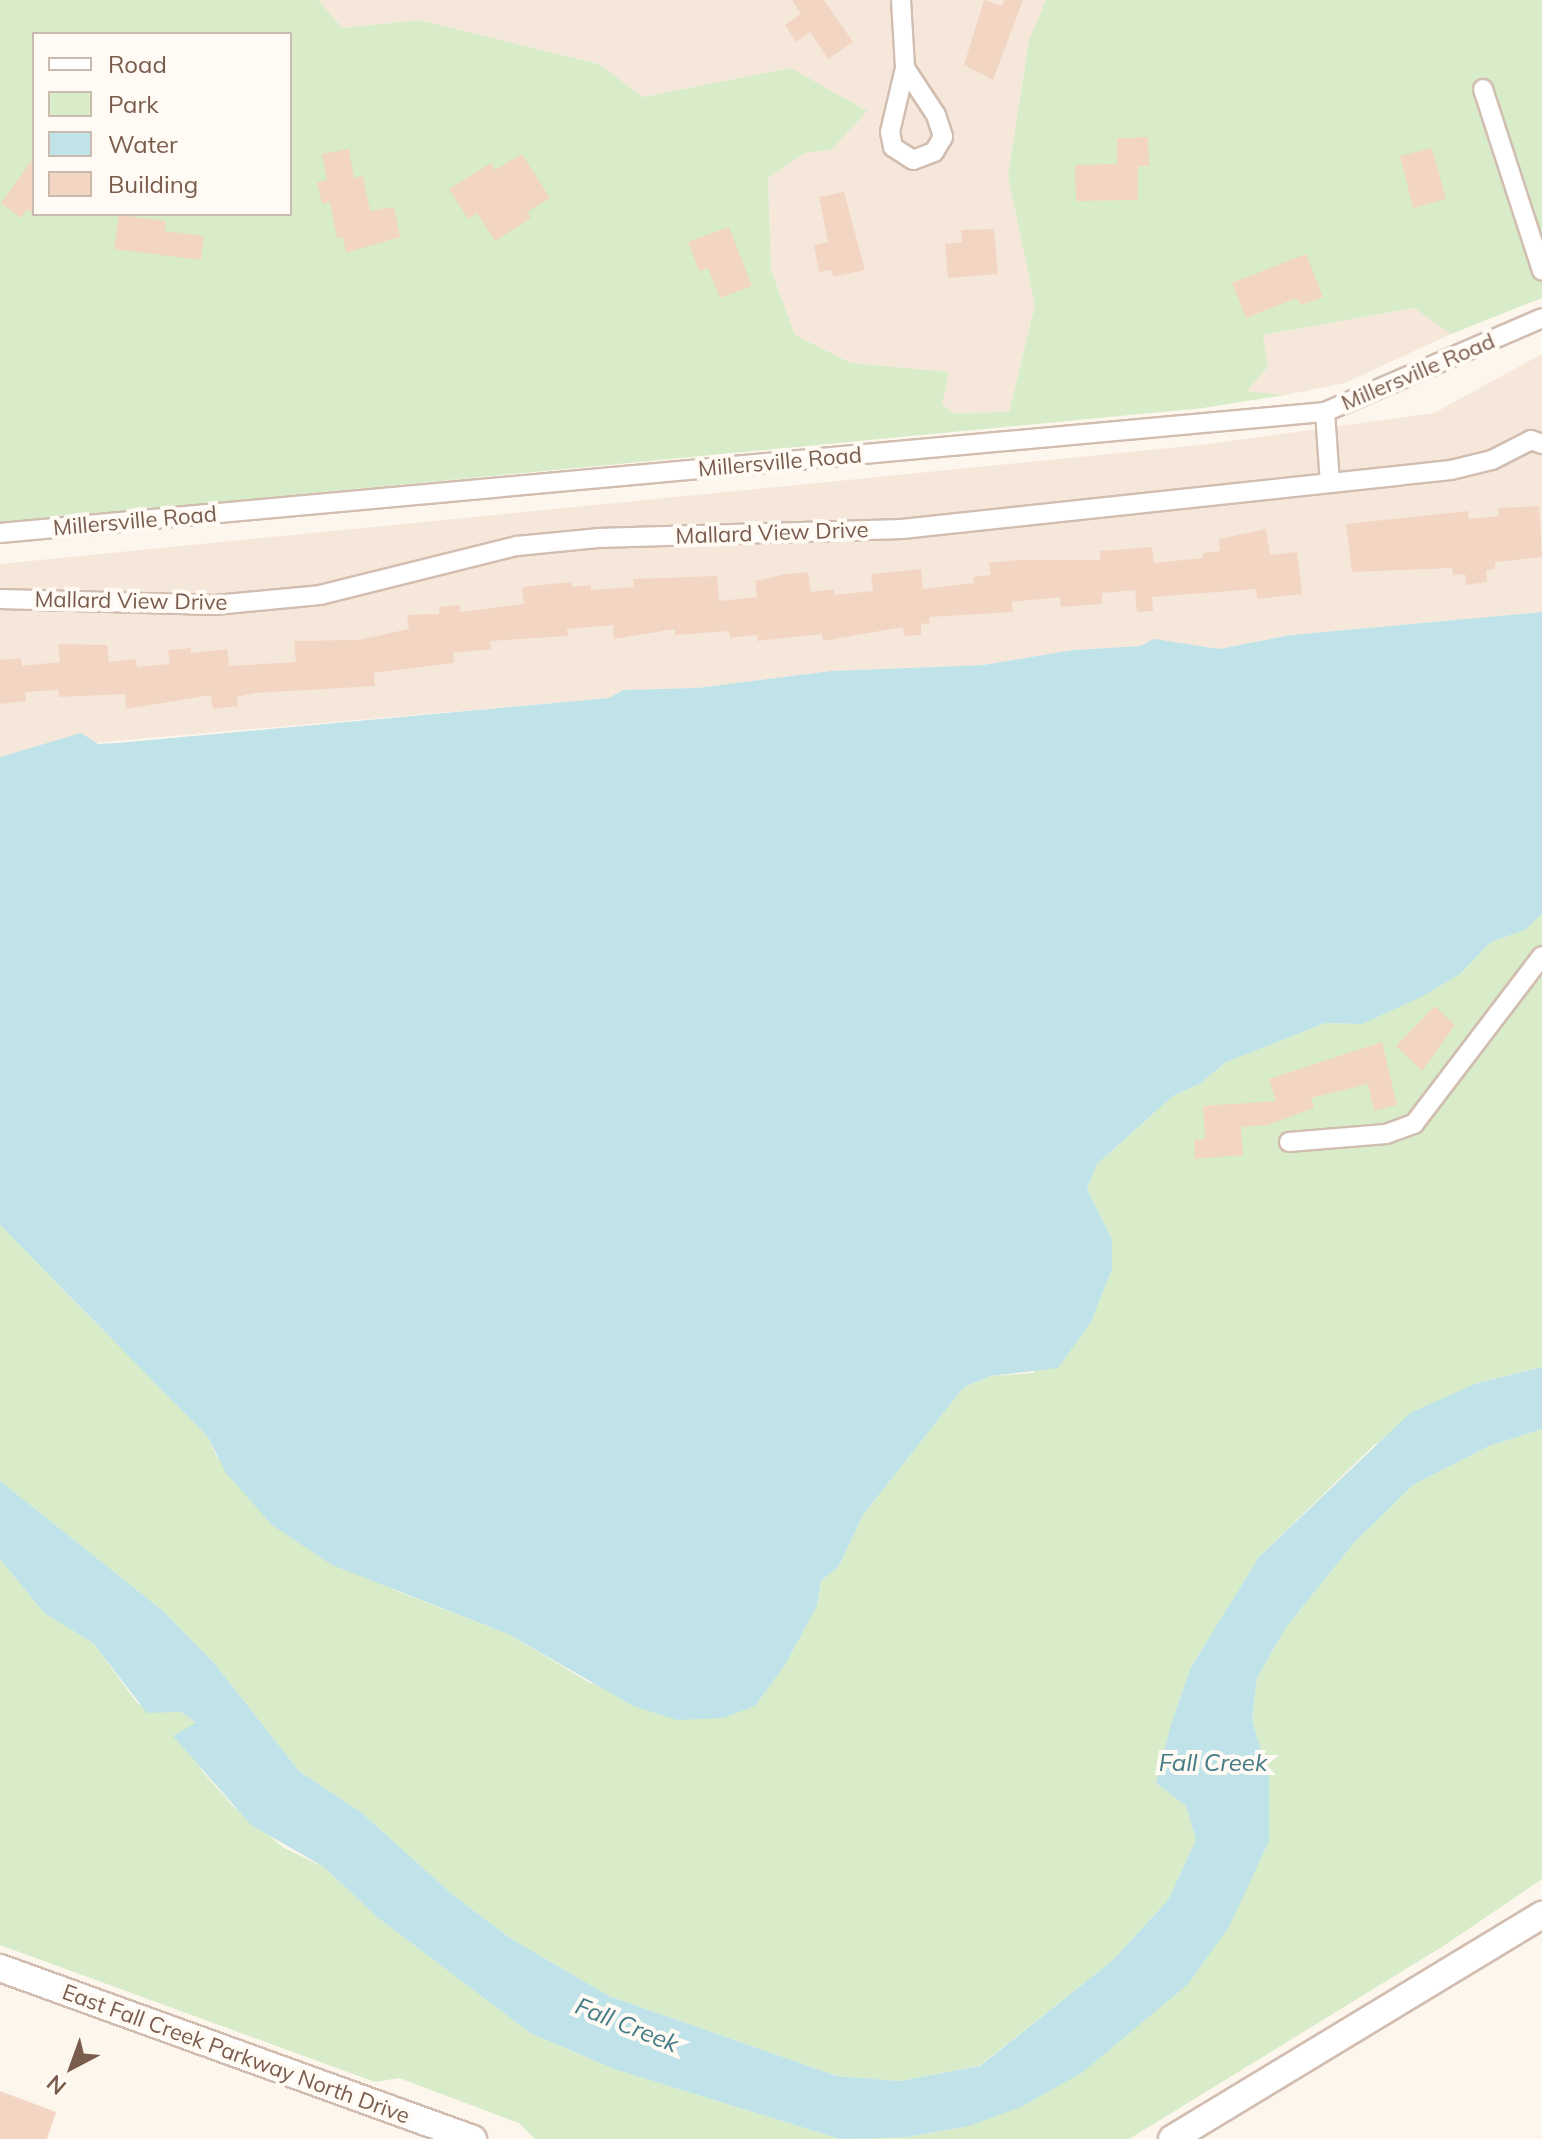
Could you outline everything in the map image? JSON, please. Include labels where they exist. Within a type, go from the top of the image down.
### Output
[{"type":"main road","points":[[1172,2139],[1542,1915]]},
{"type":"main road","name":"East Fall Creek Parkway North Drive","points":[[0,1968],[473,2139]]},
{"type":"street","points":[[901,0],[905,68]]},
{"type":"street","points":[[1483,89],[1542,271]]},
{"type":"street","name":"Millersville Road","points":[[0,533],[1325,412],[1542,318]]},
{"type":"street","points":[[1325,412],[1330,483]]},
{"type":"street","name":"Mallard View Drive","points":[[0,599],[230,603],[320,595],[517,546],[598,538],[902,529],[1464,468],[1531,440],[1542,444]]},
{"type":"street","points":[[1289,1142],[1386,1134],[1414,1124],[1542,956]]},
{"type":"shaded area","points":[[318,0],[1046,0],[1029,40],[1008,176],[1035,304],[1009,412],[953,413],[942,404],[948,372],[851,363],[795,335],[771,270],[768,178],[804,153],[831,150],[866,111],[791,68],[643,97],[599,64],[419,20],[341,28]]},
{"type":"shaded area","points":[[1414,308],[1451,334],[1345,383],[1285,395],[1247,391],[1268,367],[1263,335]]},
{"type":"shaded area","points":[[1542,354],[1542,612],[1291,635],[1219,649],[1154,640],[1140,646],[1073,650],[983,665],[831,671],[697,688],[623,690],[610,698],[36,748],[0,757],[0,564],[1200,445],[1434,413]]},
{"type":"green space","points":[[0,0],[318,0],[342,28],[419,20],[599,64],[643,97],[791,68],[867,111],[831,150],[804,153],[768,178],[771,270],[795,335],[851,363],[949,372],[942,404],[953,413],[1009,412],[1035,305],[1008,176],[1029,40],[1046,0],[1542,0],[1542,298],[1451,334],[1414,308],[1263,335],[1268,367],[1247,391],[1285,395],[1203,408],[0,523]]},
{"type":"green space","points":[[1542,914],[1542,1367],[1477,1383],[1374,1445],[1259,1557],[1191,1667],[1171,1724],[1156,1783],[1186,1806],[1196,1840],[1168,1900],[1113,1960],[979,2066],[899,2081],[837,2076],[609,1996],[510,1938],[453,1895],[362,1813],[299,1771],[215,1664],[162,1610],[0,1481],[0,1225],[208,1437],[217,1457],[394,1590],[508,1634],[590,1683],[755,1706],[785,1665],[817,1606],[821,1581],[839,1566],[863,1515],[964,1387],[991,1376],[1033,1373],[1091,1322],[1112,1269],[1112,1239],[1087,1189],[1097,1164],[1173,1096],[1201,1083],[1226,1062],[1325,1023],[1362,1024],[1460,974],[1491,942],[1525,930]]},
{"type":"green space","points":[[1542,1429],[1542,1879],[1445,1945],[1129,2139],[840,2139],[908,2137],[969,2126],[1252,1871],[1269,1841],[1269,1776],[1252,1720],[1257,1678],[1287,1626],[1354,1543],[1413,1485],[1489,1446]]},
{"type":"green space","points":[[0,1559],[44,1613],[93,1643],[138,1704],[181,1712],[197,1724],[201,1770],[233,1806],[284,1848],[324,1867],[377,1917],[530,2033],[614,2069],[840,2139],[535,2139],[519,2123],[399,2078],[375,2082],[0,1945]]},
{"type":"water","points":[[1542,612],[1542,914],[1525,930],[1491,942],[1460,974],[1421,997],[1362,1024],[1325,1023],[1226,1062],[1201,1083],[1173,1096],[1097,1164],[1087,1189],[1112,1239],[1112,1269],[1091,1322],[1058,1368],[991,1376],[964,1387],[863,1515],[839,1566],[821,1581],[817,1606],[785,1665],[755,1706],[723,1718],[677,1720],[633,1706],[508,1634],[332,1565],[272,1525],[226,1473],[208,1437],[0,1225],[0,757],[81,733],[98,744],[117,743],[609,698],[623,690],[697,688],[831,671],[983,665],[1073,650],[1140,646],[1154,639],[1219,649],[1291,635]]},
{"type":"water","name":"Fall Creek","points":[[1542,1367],[1542,1429],[1489,1446],[1413,1485],[1354,1543],[1287,1626],[1257,1678],[1252,1720],[1269,1776],[1269,1841],[1229,1927],[1188,1984],[1083,2072],[1021,2107],[969,2126],[908,2137],[840,2139],[614,2069],[530,2033],[377,1917],[324,1867],[251,1825],[173,1736],[196,1723],[181,1712],[147,1713],[93,1643],[44,1613],[0,1559],[0,1481],[162,1610],[215,1664],[299,1771],[362,1813],[453,1895],[510,1938],[609,1996],[837,2076],[899,2081],[980,2066],[1113,1960],[1168,1900],[1196,1840],[1186,1806],[1156,1783],[1171,1724],[1191,1667],[1259,1557],[1410,1413],[1477,1383]]},
{"type":"building","points":[[792,0],[824,0],[853,42],[828,59],[810,32],[796,42],[785,25],[801,14]]},
{"type":"building","points":[[984,0],[1002,6],[1004,0],[1023,0],[993,80],[964,65]]},
{"type":"building","points":[[1148,137],[1149,166],[1138,166],[1138,200],[1076,201],[1075,165],[1117,164],[1117,138]]},
{"type":"building","points":[[1432,148],[1446,199],[1413,208],[1400,156]]},
{"type":"building","points":[[349,149],[354,178],[363,176],[370,211],[394,207],[400,237],[346,253],[343,237],[337,238],[330,202],[322,204],[317,182],[327,180],[322,154]]},
{"type":"building","points":[[522,154],[550,198],[527,212],[531,218],[495,241],[477,213],[468,219],[449,189],[491,163],[495,170]]},
{"type":"building","points":[[32,160],[32,213],[27,209],[21,218],[1,203]]},
{"type":"building","points":[[844,192],[865,270],[833,277],[832,270],[819,272],[814,245],[828,242],[819,197]]},
{"type":"building","points":[[119,216],[166,221],[165,231],[204,236],[201,260],[114,249]]},
{"type":"building","points":[[729,227],[752,286],[720,298],[708,268],[699,271],[688,242]]},
{"type":"building","points":[[994,229],[998,274],[948,278],[945,244],[962,242],[961,230]]},
{"type":"building","points":[[1306,254],[1323,297],[1301,305],[1296,298],[1246,318],[1232,283]]},
{"type":"building","points":[[1539,506],[1542,557],[1495,562],[1495,569],[1486,570],[1487,582],[1466,585],[1465,574],[1453,575],[1452,568],[1352,572],[1346,524],[1468,511],[1469,519],[1499,516],[1498,508]]},
{"type":"building","points":[[1266,529],[1270,555],[1297,552],[1302,594],[1257,599],[1256,589],[1152,597],[1153,611],[1137,612],[1135,590],[1102,593],[1102,604],[1061,607],[1060,597],[1012,602],[1013,612],[929,617],[930,623],[921,624],[921,635],[904,636],[903,627],[823,641],[822,634],[757,641],[757,635],[730,638],[729,631],[675,635],[675,629],[614,639],[613,625],[567,629],[568,636],[490,641],[491,649],[453,653],[454,663],[374,673],[375,686],[255,693],[237,697],[238,706],[213,709],[211,695],[126,709],[125,694],[59,697],[58,690],[25,692],[26,701],[0,704],[0,660],[21,658],[22,666],[60,662],[58,644],[107,645],[109,662],[136,659],[137,667],[170,664],[168,650],[191,648],[191,653],[227,649],[229,666],[296,662],[294,641],[358,640],[409,629],[407,615],[439,614],[439,607],[459,605],[460,612],[524,604],[522,587],[571,582],[572,587],[591,585],[591,590],[634,587],[633,579],[717,576],[719,601],[757,597],[755,581],[781,575],[808,572],[811,592],[834,589],[835,595],[873,591],[871,574],[921,569],[923,589],[974,583],[973,577],[991,575],[989,563],[1100,560],[1100,551],[1152,547],[1154,563],[1203,558],[1203,553],[1220,551],[1219,539]]},
{"type":"building","points":[[1435,1006],[1455,1025],[1422,1071],[1396,1046]]},
{"type":"building","points":[[1382,1042],[1397,1105],[1374,1111],[1368,1084],[1311,1098],[1314,1108],[1267,1125],[1241,1127],[1243,1155],[1195,1159],[1194,1140],[1205,1139],[1203,1106],[1276,1101],[1269,1079]]},
{"type":"building","points":[[0,2091],[56,2112],[47,2139],[0,2139]]}]
